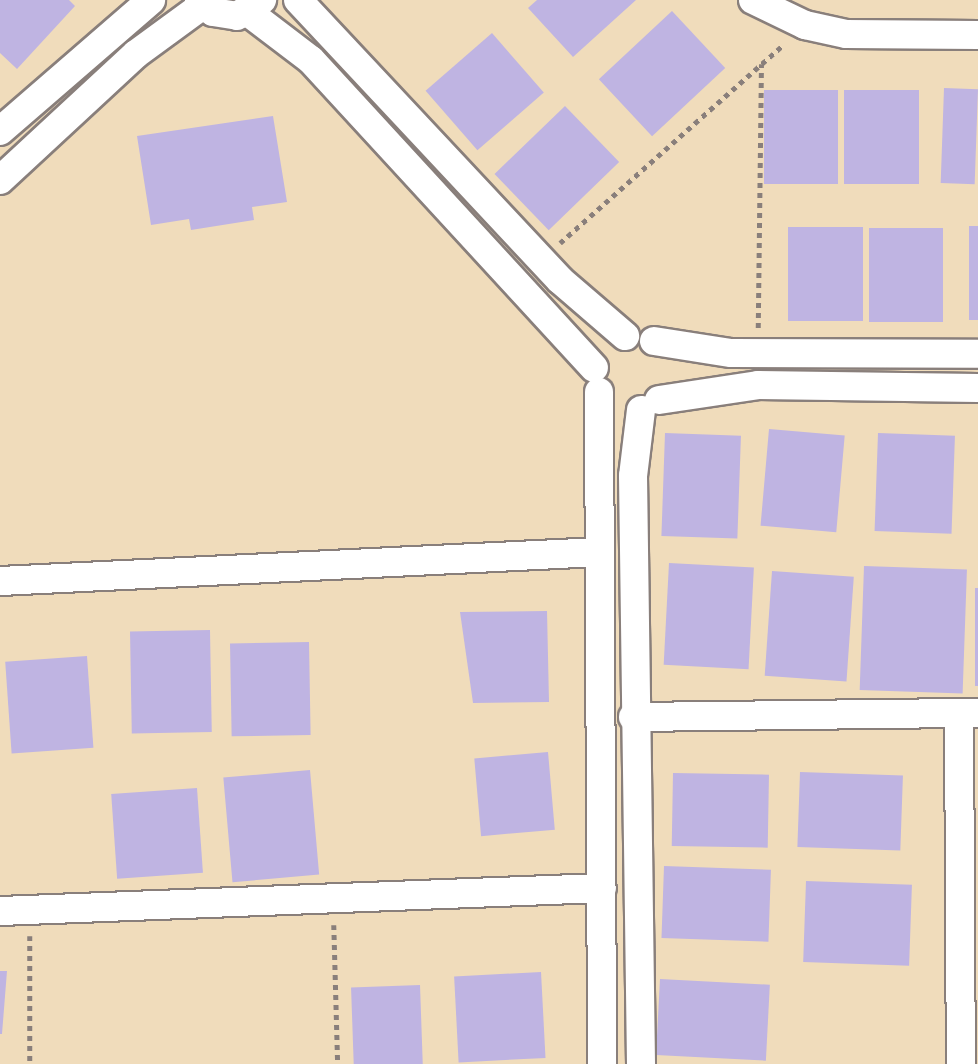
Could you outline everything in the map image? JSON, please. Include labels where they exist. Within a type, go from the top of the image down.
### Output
[{"type":"street","points":[[33,149],[5,126],[151,0]]},
{"type":"street","points":[[298,0],[541,260],[625,336],[705,351],[978,355]]},
{"type":"street","points":[[753,0],[805,25],[846,34],[978,35]]},
{"type":"street","points":[[0,180],[136,54],[201,3],[224,16],[255,6],[311,60],[597,380],[617,408],[650,405],[758,385],[978,388]]},
{"type":"street","points":[[602,1064],[597,380],[604,347],[625,336]]},
{"type":"street","points":[[641,1064],[633,717],[633,459],[650,405],[671,370],[654,341]]},
{"type":"street","points":[[0,581],[599,551]]},
{"type":"street","points":[[633,717],[969,713],[961,1064]]},
{"type":"street","points":[[0,911],[602,888]]},
{"type":"path","points":[[541,260],[805,25]]},
{"type":"path","points":[[757,353],[761,64]]},
{"type":"path","points":[[333,898],[338,1064]]},
{"type":"path","points":[[29,910],[30,1064]]},
{"type":"building","points":[[0,0],[69,0],[75,6],[17,69],[0,53]]},
{"type":"building","points":[[537,0],[636,0],[573,57],[528,8]]},
{"type":"building","points":[[672,11],[725,68],[652,136],[599,79]]},
{"type":"building","points":[[492,33],[544,93],[477,150],[426,91]]},
{"type":"building","points":[[944,88],[978,89],[975,184],[941,183]]},
{"type":"building","points":[[764,90],[838,90],[838,184],[764,184]]},
{"type":"building","points":[[844,90],[919,90],[919,184],[844,184]]},
{"type":"building","points":[[565,106],[619,162],[549,230],[495,174]]},
{"type":"building","points":[[273,116],[287,202],[252,207],[254,220],[191,230],[189,219],[151,225],[137,136]]},
{"type":"building","points":[[969,226],[978,226],[978,320],[969,320]]},
{"type":"building","points":[[788,227],[863,227],[863,321],[788,321]]},
{"type":"building","points":[[869,228],[943,228],[943,322],[869,322]]},
{"type":"building","points":[[769,429],[845,436],[836,532],[761,526]]},
{"type":"building","points":[[665,433],[741,436],[737,539],[661,536]]},
{"type":"building","points":[[878,433],[955,436],[952,534],[875,531]]},
{"type":"building","points":[[669,563],[754,567],[749,669],[664,665]]},
{"type":"building","points":[[864,566],[967,570],[963,694],[860,690]]},
{"type":"building","points":[[772,571],[854,577],[846,681],[765,676]]},
{"type":"building","points":[[975,588],[978,588],[978,686],[975,686]]},
{"type":"building","points":[[547,611],[549,702],[473,703],[460,612]]},
{"type":"building","points":[[210,630],[212,732],[132,733],[130,631]]},
{"type":"building","points":[[309,642],[311,735],[232,736],[230,643]]},
{"type":"building","points":[[87,656],[93,748],[12,753],[5,662]]},
{"type":"building","points":[[548,752],[555,830],[481,836],[474,758]]},
{"type":"building","points":[[310,770],[319,875],[232,882],[223,778]]},
{"type":"building","points":[[800,772],[903,776],[900,851],[797,847]]},
{"type":"building","points":[[673,773],[769,775],[768,848],[672,846]]},
{"type":"building","points":[[197,788],[203,873],[117,879],[111,794]]},
{"type":"building","points":[[664,866],[771,870],[768,942],[661,938]]},
{"type":"building","points":[[806,881],[912,885],[909,966],[803,962]]},
{"type":"building","points":[[0,971],[7,971],[2,1034],[0,1034]]},
{"type":"building","points":[[541,972],[546,1058],[459,1062],[454,977]]},
{"type":"building","points":[[660,979],[770,985],[766,1061],[656,1055]]},
{"type":"building","points":[[420,985],[423,1064],[354,1064],[351,987]]}]
